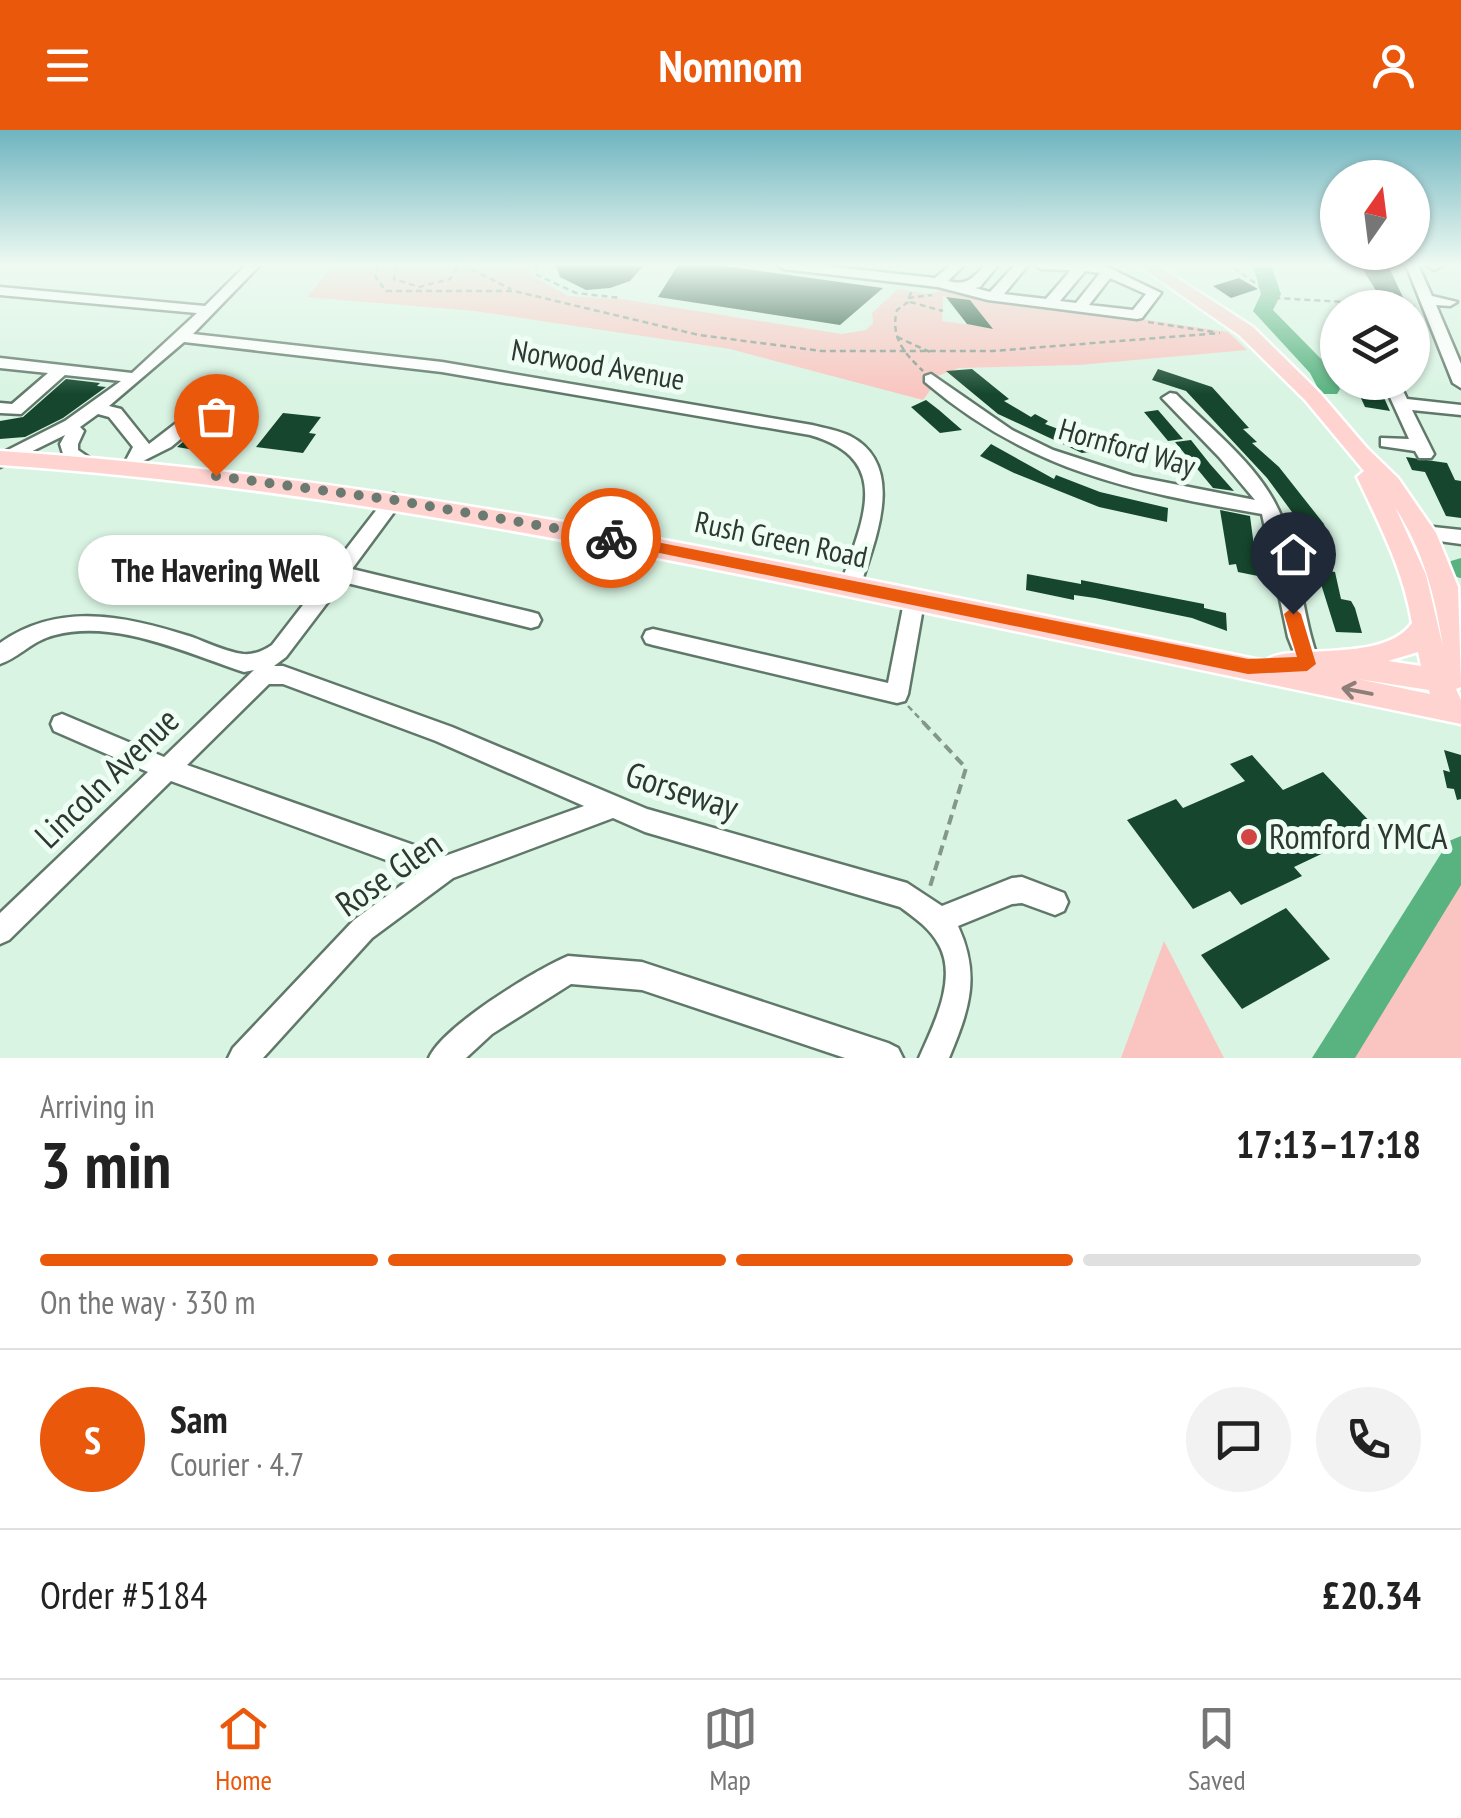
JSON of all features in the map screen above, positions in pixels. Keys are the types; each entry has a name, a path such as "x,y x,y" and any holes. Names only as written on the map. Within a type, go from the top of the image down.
{"main road":[{"path":"1213,308 1246,331 1312,396 1359,454 1390,483 1424,533 1446,587 1456,683"},
{"name":"Rush Green Road","path":"1,464 36,452 92,465 134,462 394,500 598,536 1248,666 1456,683"},
{"path":"1359,454 1408,554 1426,624 1456,683"},
{"path":"1408,554 1424,533"},
{"name":"Rush Green Road","path":"1318,670 1413,643 1426,624"}],"street":[{"path":"188,308 206,310"},
{"path":"1090,308 1138,315 1143,308"},
{"path":"36,452 135,378 206,310"},
{"path":"1430,313 1459,373"},
{"name":"Norwood Avenue","path":"178,337 442,366 812,430 848,442 869,464 877,486 850,587"},
{"path":"0,363 135,378"},
{"path":"0,408 15,410 61,370"},
{"name":"Hornford Way","path":"931,379 955,402 1000,431 1062,462 1154,489 1270,509"},
{"path":"1170,398 1218,446 1270,509 1300,650 1318,670"},
{"path":"1386,442 1423,450 1399,400"},
{"path":"1400,403 1461,410"},
{"path":"36,452 48,453 99,408"},
{"path":"99,408 115,413 142,447 134,462"},
{"path":"134,462 166,443 208,408"},
{"path":"1388,420 1410,423"},
{"path":"76,431 69,444 70,453 92,465"},
{"name":"Lincoln Avenue","path":"0,931 265,668 394,500"},
{"path":"1424,533 1461,537"},
{"path":"336,573 531,620"},
{"path":"653,638 897,694 914,602"},
{"name":"Gorseway","path":"0,655 9,646 56,625 97,621 265,668 444,734 645,820 907,896 931,915"},
{"path":"62,724 167,769 444,868"},
{"name":"Rose Glen","path":"243,1058 363,930 444,868 614,806"},
{"path":"934,1058 957,1006 958,957 931,915 1012,891 1056,902"},
{"path":"444,1058 482,1024 568,970 642,976 888,1058"}],"path":[{"path":"589,308 764,346 905,355 1246,331"},
{"path":"899,308 896,337 905,355 931,379"},
{"path":"936,308 943,310"},
{"path":"896,337 936,354"},
{"path":"897,694 966,768 931,915"}],"shaded area":[{"path":"443,308 680,308 842,334 866,330 873,323 872,313 877,308 943,308 942,321 992,328 977,308 1072,308 1228,332 1247,350 1079,365 959,368 924,381 931,389 923,400 730,349"},
{"path":"1461,877 1461,1058 1338,1058"},
{"path":"1164,941 1224,1058 1121,1058"}],"building":[{"path":"731,308 859,308 840,325"},
{"path":"955,308 977,308 993,329 967,324"},
{"path":"972,369 1009,399 1004,401 1031,417 1035,414 1048,421 1045,424 1111,449 1082,453 998,414 946,371"},
{"path":"1158,369 1212,387 1249,428 1243,429 1257,442 1252,443 1279,467 1324,524 1327,537 1321,536 1329,571 1335,572 1341,599 1351,601 1355,608 1362,633 1336,632 1321,584 1310,582 1300,523 1267,478 1186,391 1152,380"},
{"path":"66,379 106,387 63,418 25,437 0,439 0,421 23,417"},
{"path":"926,400 962,430 940,433 911,407"},
{"path":"1362,400 1385,400 1390,411 1365,407"},
{"path":"1158,410 1183,439 1168,441 1144,412"},
{"path":"283,413 321,417 309,433 316,434 303,453 256,447"},
{"path":"205,423 213,424 207,430 239,424 212,453 177,447"},
{"path":"1191,440 1234,491 1213,488 1175,442"},
{"path":"991,444 1054,479 1056,475 1100,492 1168,508 1167,522 1099,507 1014,473 980,456"},
{"path":"1406,457 1447,463 1455,480 1461,481 1461,518 1446,516 1425,472 1412,470"},
{"path":"1220,510 1250,516 1258,576 1238,572 1236,564 1229,565"},
{"path":"1027,574 1081,584 1081,580 1204,604 1204,608 1226,613 1227,631 1192,618 1095,598 1074,595 1074,600 1026,590"},
{"path":"1444,750 1461,755 1461,799 1457,800 1454,789 1447,788 1443,770 1450,772"},
{"name":"Romford YMCA","path":"1252,755 1283,790 1323,772 1376,828 1294,867 1302,876 1241,905 1230,891 1193,909 1127,820 1176,799 1183,808 1245,781 1230,764"},
{"path":"1286,908 1330,959 1242,1009 1201,955"}],"waterway":[{"path":"1264,308 1320,372"},
{"path":"1332,1058 1461,853"}],"way so far":[{"path":"216,476 394,500 611,538"}],"place":[{"name":"The Havering Well","path":"216,476"},
{"name":"Romford YMCA","path":"1249,837"}],"route":[{"path":"611,538 914,602 1248,666 1307,664 1293,614"}]}
